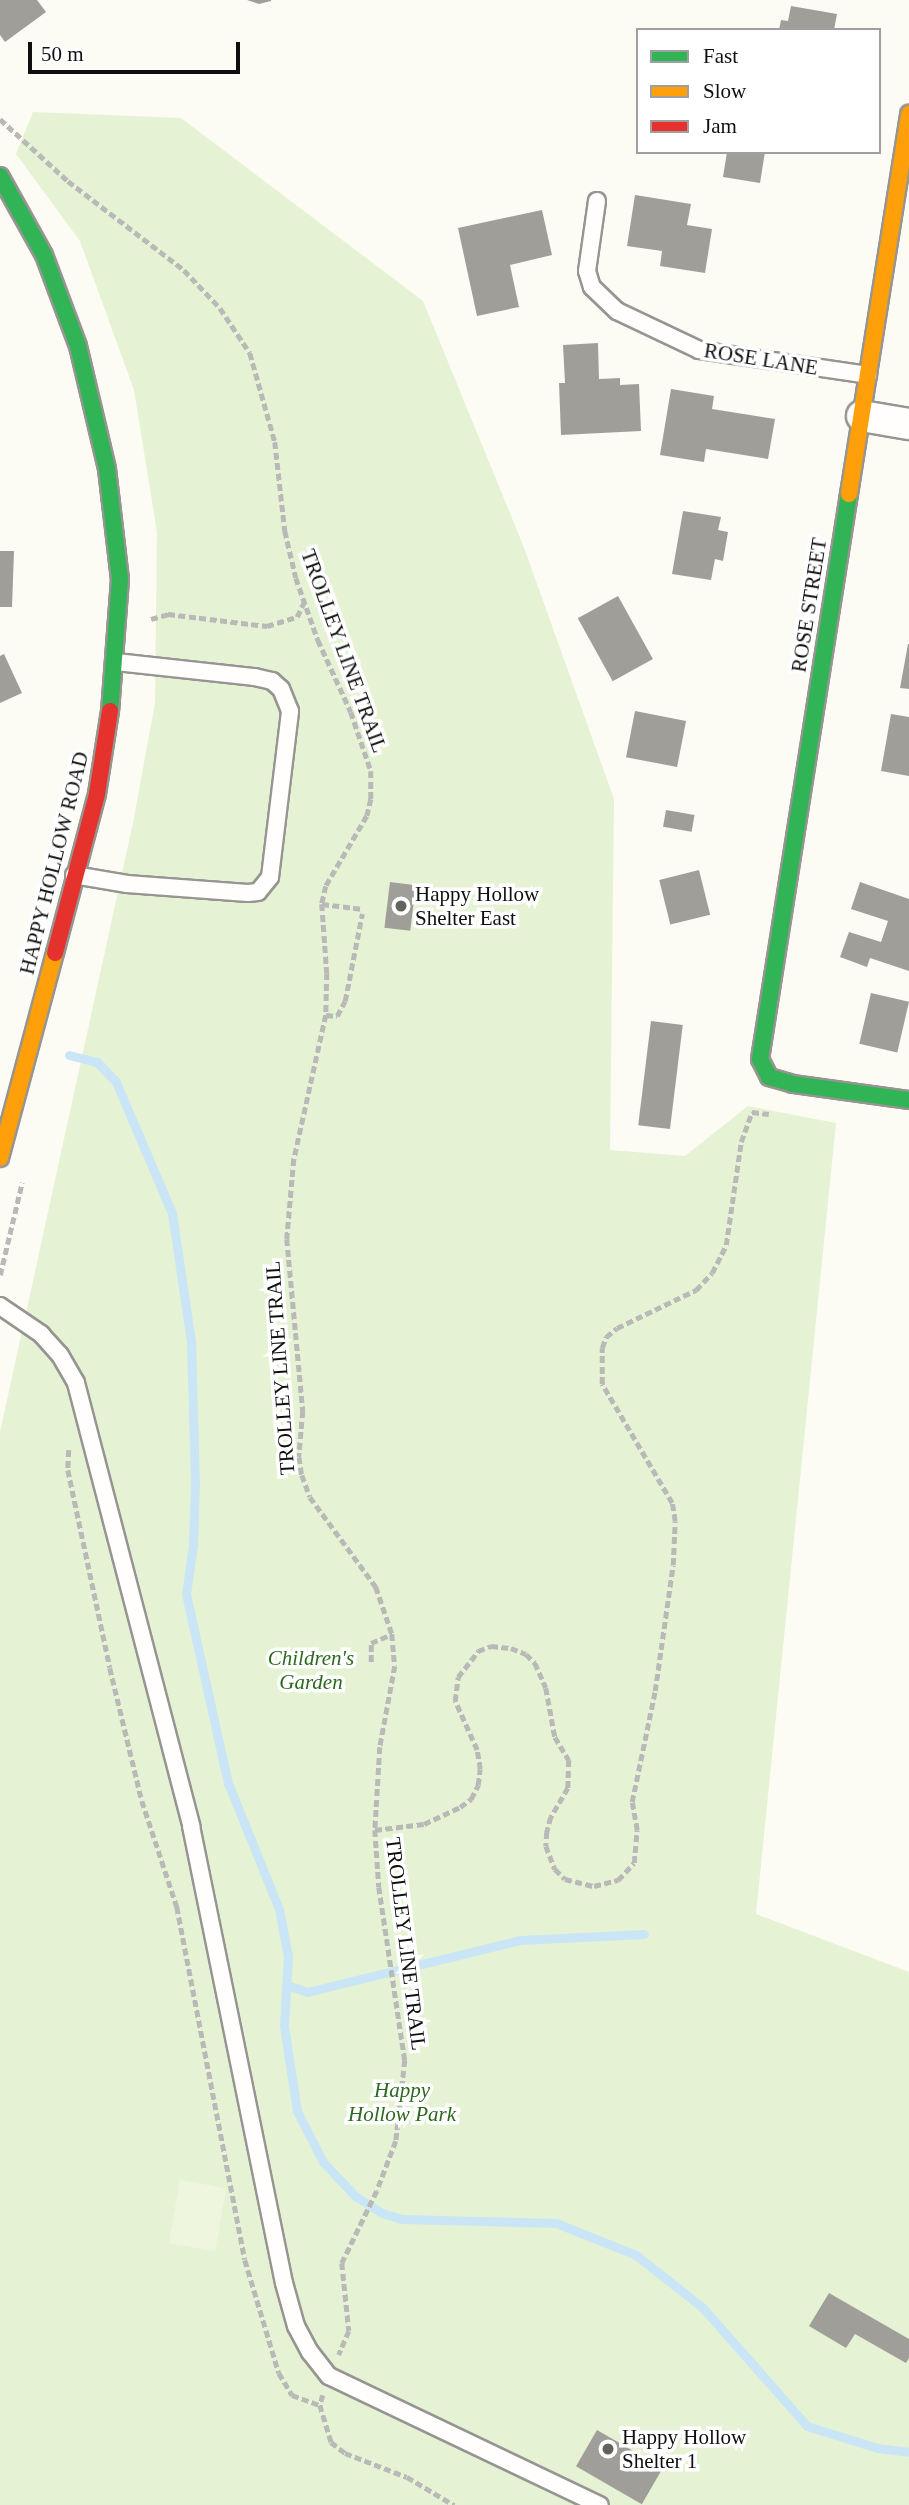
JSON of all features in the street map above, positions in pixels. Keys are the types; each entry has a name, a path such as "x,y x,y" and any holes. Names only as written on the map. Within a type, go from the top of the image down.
{"street":[{"name":"ROSE STREET","path":"909,114 761,1037 760,1059 769,1077 793,1084 909,1100"},
{"name":"HAPPY HOLLOW ROAD","path":"0,176 44,255 78,346 107,469 120,579 115,662 99,782 75,875 10,1078 0,1158"},
{"path":"862,416 909,424"}],"lane":[{"name":"ROSE LANE","path":"597,201 587,271 592,287 617,311 699,351 868,375"},
{"path":"892,222 909,225"},
{"path":"75,875 127,884 248,893 258,892 270,877 290,711 281,689 272,681 254,677 115,662"},
{"path":"0,1306 41,1334 60,1355 76,1383 191,1826 284,2283 296,2326 310,2353 329,2376 600,2505"}],"path":[{"name":"TROLLEY LINE TRAIL","path":"1,119 68,181 184,270 220,308 250,354 275,442 285,531 304,601 351,712 371,771 371,799 367,816 326,886 322,904 327,973 326,1015 294,1159 289,1207 288,1265 296,1315 303,1411 299,1457 310,1497 376,1587 392,1633 395,1666 380,1747 375,1830 379,1887 405,2060 396,2141 377,2192 363,2219"},
{"path":"140,665 141,634 145,622 156,615 267,626 297,617 304,601"},
{"path":"322,904 363,911 345,1001 337,1016 326,1015"},
{"path":"375,1830 424,1824 460,1807 471,1798 480,1769 477,1750 455,1702 458,1677 478,1651 491,1646 511,1648 526,1654 535,1662 546,1688 555,1737 569,1760 568,1788 551,1817 547,1832 546,1846 555,1869 565,1879 594,1886 618,1880 634,1863 637,1830 632,1802 655,1691 673,1565 675,1521 671,1503 602,1384 602,1348 606,1337 617,1328 696,1290 712,1273 726,1245 736,1166 752,1112 778,1115"},
{"path":"0,1275 5,1257"},
{"path":"70,1445 68,1470 83,1549 142,1801 177,1906 245,2260 279,2373 292,2395 320,2405"},
{"path":"371,1662 371,1643 392,1633"}],"green space":[{"name":"Happy Hollow Park","path":"33,112 181,118 423,301 523,545 614,799 610,1150 685,1156 748,1106 836,1123 756,1914 909,1972 909,2505 0,2505 0,1432 133,823 155,703 157,532 134,390 80,241 16,154"},
{"path":"180,2180 226,2188 215,2251 169,2243"}],"building":[{"path":"0,0 37,0 46,12 5,42 0,35"},
{"path":"247,0 271,0 271,1 259,4"},
{"path":"791,6 837,14 834,28 779,28 781,20 788,21"},
{"path":"727,154 765,154 760,183 723,177"},
{"path":"635,195 691,204 687,225 712,229 705,273 660,266 662,251 627,246"},
{"path":"542,210 552,255 510,265 519,307 477,316 458,228"},
{"path":"598,343 599,379 620,378 620,385 639,384 641,431 561,435 559,383 565,383 563,345"},
{"path":"671,389 714,396 712,409 775,419 768,459 706,449 704,462 660,455"},
{"path":"683,511 721,517 718,530 728,532 723,561 715,559 711,580 672,574"},
{"path":"0,551 14,551 12,607 0,607"},
{"path":"618,596 653,659 613,681 578,618"},
{"path":"909,644 909,689 900,688"},
{"path":"4,654 22,693 0,703 0,656"},
{"path":"635,711 686,721 677,767 626,757"},
{"path":"891,714 909,717 909,776 881,771"},
{"path":"666,810 695,815 692,832 663,827"},
{"path":"699,870 710,915 670,925 659,880"},
{"name":"Happy Hollow Shelter East","path":"390,882 416,885 410,931 384,928"},
{"path":"860,882 909,899 909,971 870,958 867,967 840,957 849,932 881,942 888,921 851,909"},
{"path":"871,993 909,1002 897,1052 859,1044"},
{"path":"651,1021 683,1025 670,1129 638,1125"},
{"path":"829,2293 909,2339 909,2358 906,2363 855,2334 846,2348 809,2326"},
{"name":"Happy Hollow Shelter 1","path":"597,2430 663,2468 642,2504 576,2466"}],"waterway":[{"path":"69,1055 97,1062 116,1082 172,1213 191,1341 195,1482 193,1545 186,1594 228,1783 279,1909 288,1956 284,2026 297,2111 323,2162 355,2196 382,2213 402,2219 556,2223 636,2255 703,2308 807,2426 877,2448 909,2452"},
{"path":"287,1985 307,1992 521,1940 644,1934"}],"traffic: fast":[{"path":"0,176 44,255 78,346 107,469 120,579 110,711"},
{"path":"849,494 760,1059 769,1077 793,1084 909,1100"}],"traffic: slow":[{"path":"849,494 909,114"},
{"path":"0,1158 55,953"}],"traffic: jam":[{"path":"55,953 97,794 110,711"}],"place":[{"name":"Happy Hollow Shelter East","path":"401,906"},
{"name":"Happy Hollow Shelter 1","path":"608,2449"}],"park label":[{"name":"Children's Garden","path":"311,1670"}]}
